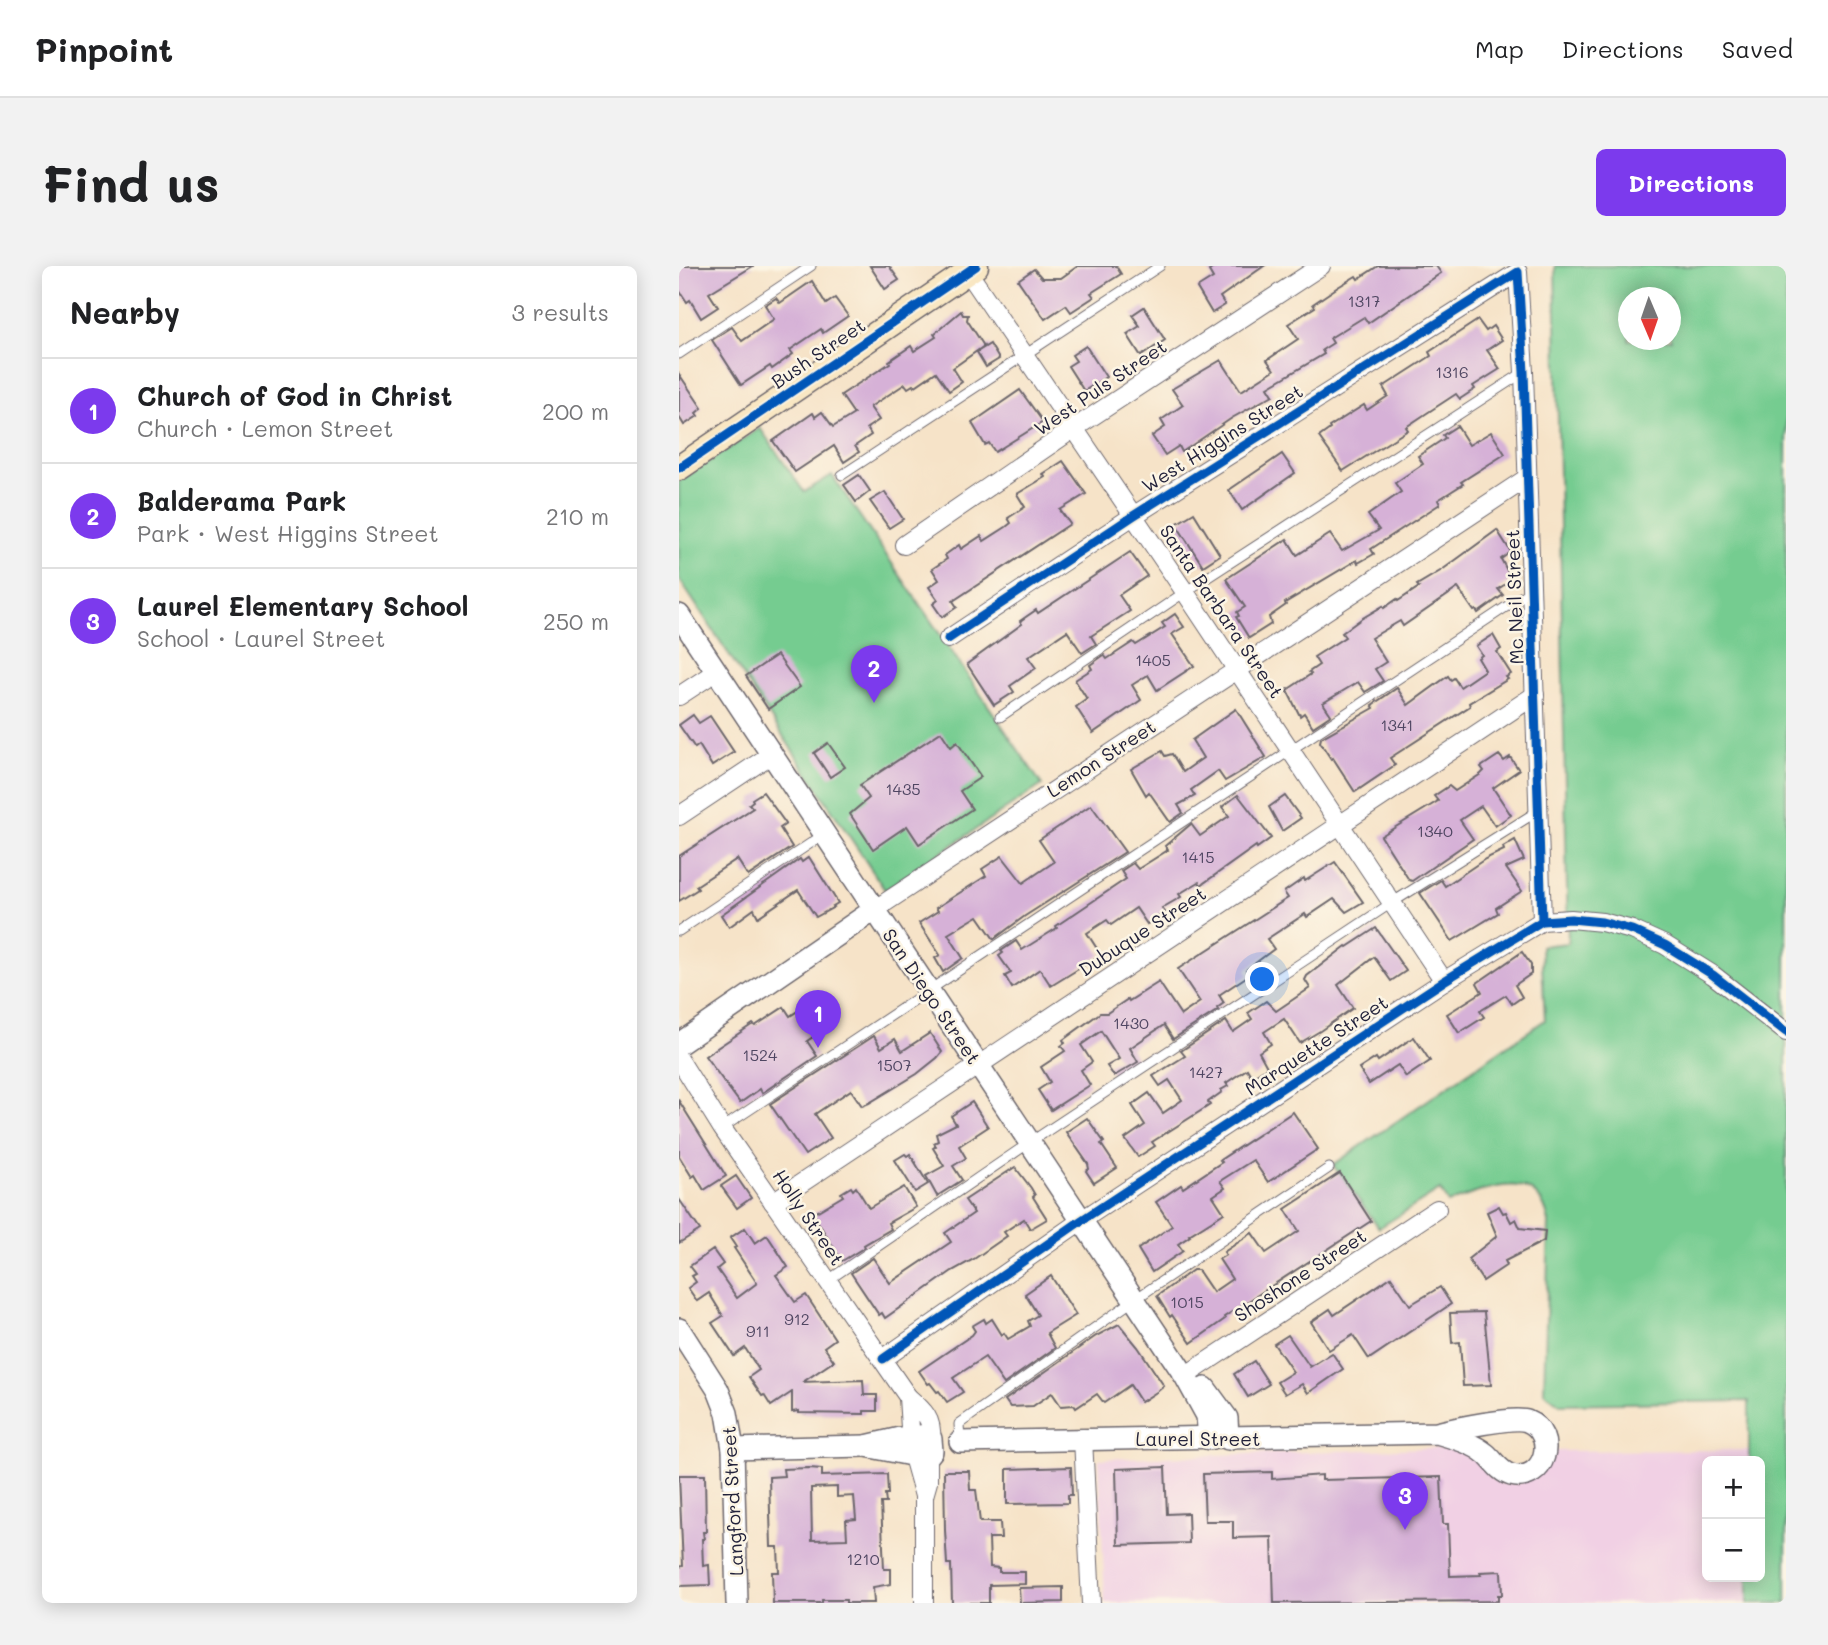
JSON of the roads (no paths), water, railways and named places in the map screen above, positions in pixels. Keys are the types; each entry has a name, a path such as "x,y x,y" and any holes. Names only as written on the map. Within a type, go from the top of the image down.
{"main road":[{"name":"Bush Street","path":"679,468 969,268"}],"street":[{"name":"West Puls Street","path":"904,545 1073,429 1321,266"},
{"name":"Santa Barbara Street","path":"969,268 1073,429 1444,981"},
{"name":"Mc Neil Street","path":"1518,272 1524,372 1542,921"},
{"name":"West Higgins Street","path":"949,639 1133,516 1518,272"},
{"name":"Lemon Street","path":"679,1044 874,910 1527,478"},
{"name":"San Diego Street","path":"679,615 1185,1376 1203,1385 1227,1418 1219,1439"},
{"path":"679,696 717,671"},
{"name":"Dubuque Street","path":"773,1202 1535,695"},
{"path":"679,816 772,754"},
{"name":"Marquette Street","path":"883,1359 1081,1220 1444,981 1542,921 1571,919 1602,922 1632,930 1665,945 1713,975 1786,1032"},
{"name":"Holly Street","path":"679,1059 722,1128 827,1281 908,1397 921,1408 932,1426 924,1447 924,1603"},
{"name":"Shoshone Street","path":"1185,1376 1437,1209"},
{"name":"Langford Street","path":"679,1329 718,1391 727,1413 733,1449 737,1603"},
{"path":"1514,1419 1526,1421 1540,1429 1546,1442 1545,1455 1536,1470 1524,1475 1511,1475 1500,1469 1485,1453 1460,1439 1437,1433 1514,1419"},
{"name":"Laurel Street","path":"733,1449 866,1446 900,1438 924,1447 960,1442 1083,1438 1219,1439 1437,1433"},
{"path":"1083,1438 1091,1603"}],"lane":[{"path":"679,354 811,266"},
{"path":"842,475 1160,266"},
{"path":"1000,717 1185,592 1524,372"},
{"path":"722,1128 1532,590"},
{"path":"827,1281 1029,1143 1393,902 1539,810"},
{"path":"679,931 824,834"},
{"path":"960,1442 959,1424 1134,1300 1329,1168"}],"place":[{"name":"Balderama Park","path":"874,703"},
{"name":"Church of God in Christ","path":"818,1048"},
{"name":"Laurel Elementary School","path":"1405,1530"}]}
